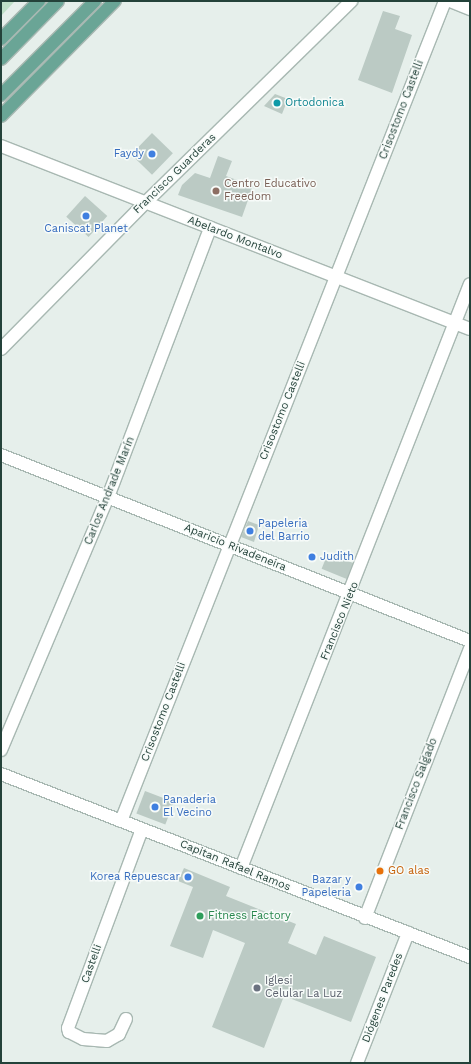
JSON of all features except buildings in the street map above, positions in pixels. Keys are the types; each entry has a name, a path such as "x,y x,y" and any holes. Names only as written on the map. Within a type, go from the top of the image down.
{"main road":[{"path":"1,39 39,1"},
{"path":"1,59 58,1"},
{"path":"1,95 95,1"},
{"path":"1,116 115,1"}],"street":[{"name":"Francisco Guarderas","path":"1,349 145,203 351,1"},
{"name":"Crisostomo Castelli","path":"121,821 445,1"},
{"path":"450,1 470,9"},
{"name":"Abelardo Montalvo","path":"1,146 470,329"},
{"name":"Carlos Andrade Marín","path":"1,750 108,498 210,228"},
{"name":"Francisco Nieto","path":"242,868 351,594 470,284"},
{"name":"Aparicio Rivadeneira","path":"1,455 470,641"},
{"name":"Francisco Salgado","path":"364,918 470,649"},
{"name":"Capitan Rafael Ramos","path":"1,774 242,868 364,918 470,956"},
{"name":"Castelli","path":"126,1018 119,1034 107,1041 82,1039 69,1032 68,1028 142,829"},
{"name":"Diógenes Paredes","path":"357,1063 408,933"}],"green space":[{"path":"1,1 15,1 1,16"}],"place":[{"name":"Ortodonica","path":"277,103"},
{"name":"Faydy","path":"152,154"},
{"name":"Centro Educativo Freedom","path":"216,191"},
{"name":"Caniscat Planet","path":"86,216"},
{"name":"Papeleria del Barrio","path":"250,531"},
{"name":"Judith","path":"312,557"},
{"name":"Panaderia El Vecino","path":"155,807"},
{"name":"GO alas","path":"380,871"},
{"name":"Korea Repuescar","path":"188,877"},
{"name":"Bazar y Papeleria","path":"359,887"},
{"name":"Fitness Factory","path":"200,916"},
{"name":"Iglesi Celular La Luz","path":"257,988"}]}
